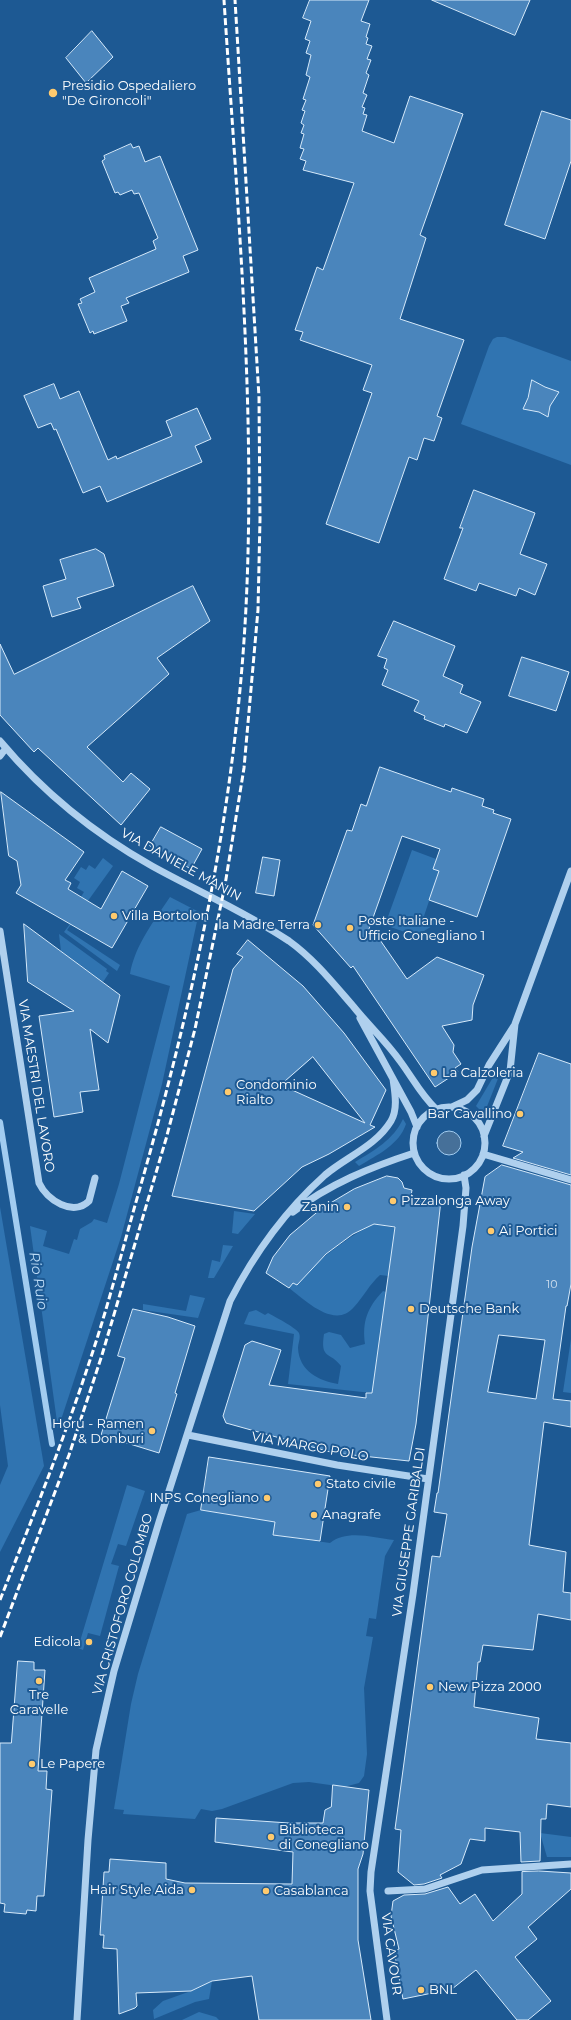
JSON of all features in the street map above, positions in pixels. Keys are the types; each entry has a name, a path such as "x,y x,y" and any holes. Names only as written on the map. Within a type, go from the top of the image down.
{"street":[{"name":"VIA DANIELE MANIN","path":"0,742 60,800 117,845 152,866 245,914 290,942 335,984 352,1006 383,1039 426,1099 436,1109"},
{"path":"0,756 6,748"},
{"path":"515,1024 510,1071 484,1136 483,1154 476,1166 464,1175 451,1178 438,1177 426,1170 414,1153 414,1135 416,1127 421,1119 436,1109 452,1107 467,1100 476,1090 489,1065 515,1024 571,871"},
{"name":"VIA MAESTRI DEL LAVORO","path":"0,931 39,1183 42,1190 53,1200 73,1208 79,1208 89,1201 94,1178"},
{"name":"VIA DANIELE MANIN","path":"352,1006 411,1112 416,1127"},
{"name":"VIA CRISTOFORO COLOMBO","path":"77,2020 88,1840 96,1750 114,1671 159,1522 230,1301 253,1261 302,1196 327,1173 380,1135 388,1125 396,1105 393,1080"},
{"path":"452,1107 469,1113 481,1127 484,1136"},
{"name":"VIA CRISTOFORO COLOMBO","path":"284,1220 312,1198 356,1174 414,1153"},
{"path":"483,1154 571,1180"},
{"name":"VIA GIUSEPPE GARIBALDI","path":"370,1891 382,1793 413,1594 463,1226 466,1188 464,1175"},
{"name":"VIA MARCO POLO","path":"188,1435 337,1465 428,1479"},
{"path":"388,1891 425,1889 482,1870 571,1864"},
{"name":"VIA CAVOUR","path":"370,1891 387,2020"}],"shaded area":[{"path":"497,337 505,337 571,361 571,465 461,424 489,346 493,339"},
{"path":"412,850 436,859 433,869 439,871 424,916 440,921 416,936 385,925"},
{"path":"103,858 113,866 67,930 120,965 117,971 64,932 70,924 69,916 84,892 77,888 80,882 74,878 81,867 86,870 89,865 95,869"},
{"path":"170,897 199,912 162,1084 121,1237 58,1429 30,1226 47,1231 43,1246 69,1254 74,1239 77,1240 80,1229 92,1222 94,1219 107,1223 119,1184 170,986 130,974 132,963 141,943"},
{"path":"59,934 107,969 106,971 109,973 103,982 61,951"},
{"path":"495,1074 499,1076 484,1114 476,1106"},
{"path":"403,1119 406,1124 403,1131 393,1144 359,1166 355,1162 389,1139"},
{"path":"449,1131 458,1134 461,1143 458,1152 449,1155 440,1152 437,1143 440,1134"},
{"path":"0,1207 44,1466 0,1552 0,1485 8,1466 0,1405"},
{"path":"234,1211 255,1214 238,1234 232,1233"},
{"path":"374,1224 395,1228 389,1276 380,1275 354,1307 346,1313 338,1315 329,1314 320,1311 289,1288 332,1251 351,1237"},
{"path":"223,1245 233,1246 214,1278 208,1278 212,1260 220,1262"},
{"path":"383,1291 386,1292 372,1393 288,1384 294,1334 244,1324 249,1312 256,1310 265,1315 268,1313 289,1325 300,1335 298,1348 299,1356 306,1369 317,1377 331,1383 338,1384 341,1366 325,1352 323,1348 324,1334 329,1332 341,1335 350,1348 365,1344 364,1329 369,1309"},
{"path":"190,1295 205,1298 198,1318 143,1310 143,1304 186,1311"},
{"path":"571,1339 571,1393 563,1392"},
{"path":"127,1485 145,1491 126,1546 118,1544 111,1564 119,1566 100,1636 88,1633 83,1650 78,1648"},
{"path":"201,1510 275,1522 273,1535 330,1543 344,1536 352,1535 394,1540 385,1556 376,1619 369,1618 366,1636 373,1637 364,1688 367,1754 364,1776 359,1783 344,1787 309,1782 293,1783 222,1809 212,1811 201,1809 195,1819 123,1814 124,1810 114,1809 131,1704 138,1674 187,1514"},
{"path":"540,1833 571,1837 571,1857 547,1857"},
{"path":"212,1981 209,1999 195,2002 154,2019 153,2010 163,2001 191,1991"},
{"path":"199,2012 216,2017 219,2020 182,2020"}],"building":[{"path":"310,0 369,0 361,21 370,24 366,37 368,38 366,44 372,46 367,59 371,60 366,73 369,75 363,93 367,95 362,107 365,108 363,114 367,115 362,131 394,143 410,96 463,114 420,235 426,238 400,319 464,340 437,416 442,418 434,441 424,438 417,460 409,457 379,543 326,524 372,393 363,390 372,365 300,340 303,332 295,330 317,267 323,270 354,183 303,170 306,161 300,159 304,149 300,148 304,134 301,133 304,125 301,123 305,111 302,110 306,100 303,99 310,77 306,75 311,55 306,53 310,41 305,39 311,21 303,18"},
{"path":"432,0 530,0 515,35"},
{"path":"92,31 113,57 86,83 66,58"},
{"path":"542,111 571,120 571,161 545,239 505,225"},
{"path":"131,144 133,148 139,146 145,162 160,156 198,250 183,256 189,272 126,298 129,303 121,306 127,321 94,334 93,331 90,333 78,304 82,303 80,299 95,292 89,278 156,249 153,241 158,238 139,193 134,194 132,190 120,195 118,192 115,193 102,161 105,159 104,156"},
{"path":"532,380 559,392 550,406 548,417 539,412 523,409 528,398"},
{"path":"54,384 60,399 79,391 108,460 116,456 117,459 172,436 166,421 197,408 211,439 195,446 202,462 107,502 100,486 83,493 56,429 54,430 51,423 38,428 24,396"},
{"path":"474,490 535,513 520,554 547,564 535,595 519,588 516,596 479,583 476,591 444,579 463,528 460,528"},
{"path":"96,549 104,554 114,586 77,598 81,608 52,617 43,586 66,579 60,560"},
{"path":"193,586 210,621 157,658 169,674 87,747 123,782 131,773 150,789 121,825 38,748 34,752 0,715 0,644 14,674"},
{"path":"394,621 455,646 443,676 463,685 460,693 481,702 467,733 445,724 444,727 424,719 425,716 414,711 419,701 382,685 388,670 384,668 387,659 378,656"},
{"path":"522,657 569,672 556,711 509,696"},
{"path":"380,767 451,792 452,788 484,799 482,806 494,810 493,813 511,819 477,917 429,900 439,871 433,869 440,849 402,836 369,929 383,934 380,940 407,979 437,957 484,975 473,1005 472,1020 442,1026 454,1045 453,1052 461,1064 455,1068 458,1072 435,1087 353,966 351,968 313,925 347,830 352,831 361,804 366,806"},
{"path":"1,792 84,852 65,880 71,883 68,889 101,909 122,871 148,886 112,948 16,893 21,885 17,861 9,856"},
{"path":"161,827 202,849 191,869 150,846"},
{"path":"263,857 280,860 274,896 256,893"},
{"path":"24,924 120,995 108,1043 90,1029 99,1090 80,1092 83,1112 54,1117 39,1016 74,1011 28,982"},
{"path":"248,940 303,986 344,1033 386,1090 370,1125 375,1127 329,1154 302,1167 254,1211 172,1196 233,969 243,957 237,954","holes":["313,1057 365,1123 281,1085"]},
{"path":"539,1053 571,1064 571,1175 513,1158 523,1152 503,1146"},
{"path":"502,1165 571,1185 571,1284 566,1306 553,1399 571,1401 571,1427 544,1422 529,1545 566,1552 563,1592 571,1593 571,1620 538,1614 533,1650 483,1645 480,1662 478,1662 474,1707 539,1718 536,1739 571,1743 571,1807 547,1804 546,1819 541,1819 540,1861 521,1862 520,1832 485,1828 485,1841 470,1839 461,1864 440,1875 442,1878 424,1884 414,1885 398,1872 401,1830 395,1829 432,1556 440,1557 447,1514 434,1512 438,1493 472,1247 485,1177","holes":["499,1335 545,1340 536,1399 488,1392"]},
{"path":"387,1176 398,1178 402,1182 404,1188 412,1190 411,1196 441,1200 416,1424 409,1461 334,1453 226,1423 223,1416 245,1345 252,1341 281,1350 269,1385 366,1398 366,1393 372,1393 395,1227 374,1224 353,1234 326,1254 297,1285 293,1283 289,1288 266,1273 273,1257 290,1235 322,1208 354,1189"},
{"path":"133,1309 168,1317 195,1326 175,1393 177,1394 159,1453 101,1435 125,1358 118,1356"},
{"path":"209,1457 330,1476 320,1541 273,1535 275,1522 201,1510"},
{"path":"18,1661 34,1662 34,1670 45,1670 38,1771 47,1771 46,1789 52,1790 44,1896 37,1896 36,1911 27,1910 26,1914 4,1912 5,1904 0,1903 0,1743 11,1743"},
{"path":"333,1785 369,1790 363,1854 358,1869 358,1940 371,2020 259,2020 252,1976 212,1981 191,1991 136,1993 137,2006 119,2014 117,1949 103,1948 104,1935 100,1935 104,1872 109,1872 110,1859 166,1863 166,1879 185,1883 292,1884 293,1852 215,1842 216,1818 289,1823 323,1823 325,1810 331,1807"},
{"path":"539,1871 571,1873 571,1889 528,1927 537,1939 515,1957 551,2001 528,2020 517,2020 476,1970 452,1989 403,1999 394,1951 399,1949 391,1916 393,1901 404,1895 425,1894 448,1887 460,1904 475,1894 493,1921 522,1894 522,1872"}],"waterway":[{"name":"Rio Ruio","path":"0,1122 52,1444"}],"railway":[{"path":"0,1600 59,1447 99,1334 160,1117 195,973 210,901 233,755 241,681 246,607 249,455 244,304 224,0"},
{"path":"0,1637 69,1455 102,1355 166,1139 195,1029 225,885 244,768 258,610 260,519 259,397 235,0"}],"place":[{"name":"Presidio Ospedaliero \"De Gironcoli\"","path":"53,93"},
{"name":"Villa Bortolon","path":"114,916"},
{"name":"la Madre Terra","path":"318,925"},
{"name":"Poste Italiane - Ufficio Conegliano 1","path":"350,928"},
{"name":"La Calzoleria","path":"434,1073"},
{"name":"Condominio Rialto","path":"228,1092"},
{"name":"Bar Cavallino","path":"520,1114"},
{"name":"Pizzalonga Away","path":"393,1201"},
{"name":"Zanin","path":"347,1207"},
{"name":"Ai Portici","path":"491,1231"},
{"name":"Deutsche Bank","path":"411,1309"},
{"name":"Horu - Ramen & Donburi","path":"152,1431"},
{"name":"Stato civile","path":"318,1484"},
{"name":"INPS Conegliano","path":"267,1498"},
{"name":"Anagrafe","path":"314,1515"},
{"name":"Edicola","path":"89,1642"},
{"name":"Tre Caravelle","path":"39,1681"},
{"name":"New Pizza 2000","path":"430,1687"},
{"name":"Le Papere","path":"32,1764"},
{"name":"Biblioteca di Conegliano","path":"271,1837"},
{"name":"Hair Style Aida","path":"192,1890"},
{"name":"Casablanca","path":"266,1891"},
{"name":"BNL","path":"421,1990"}]}
